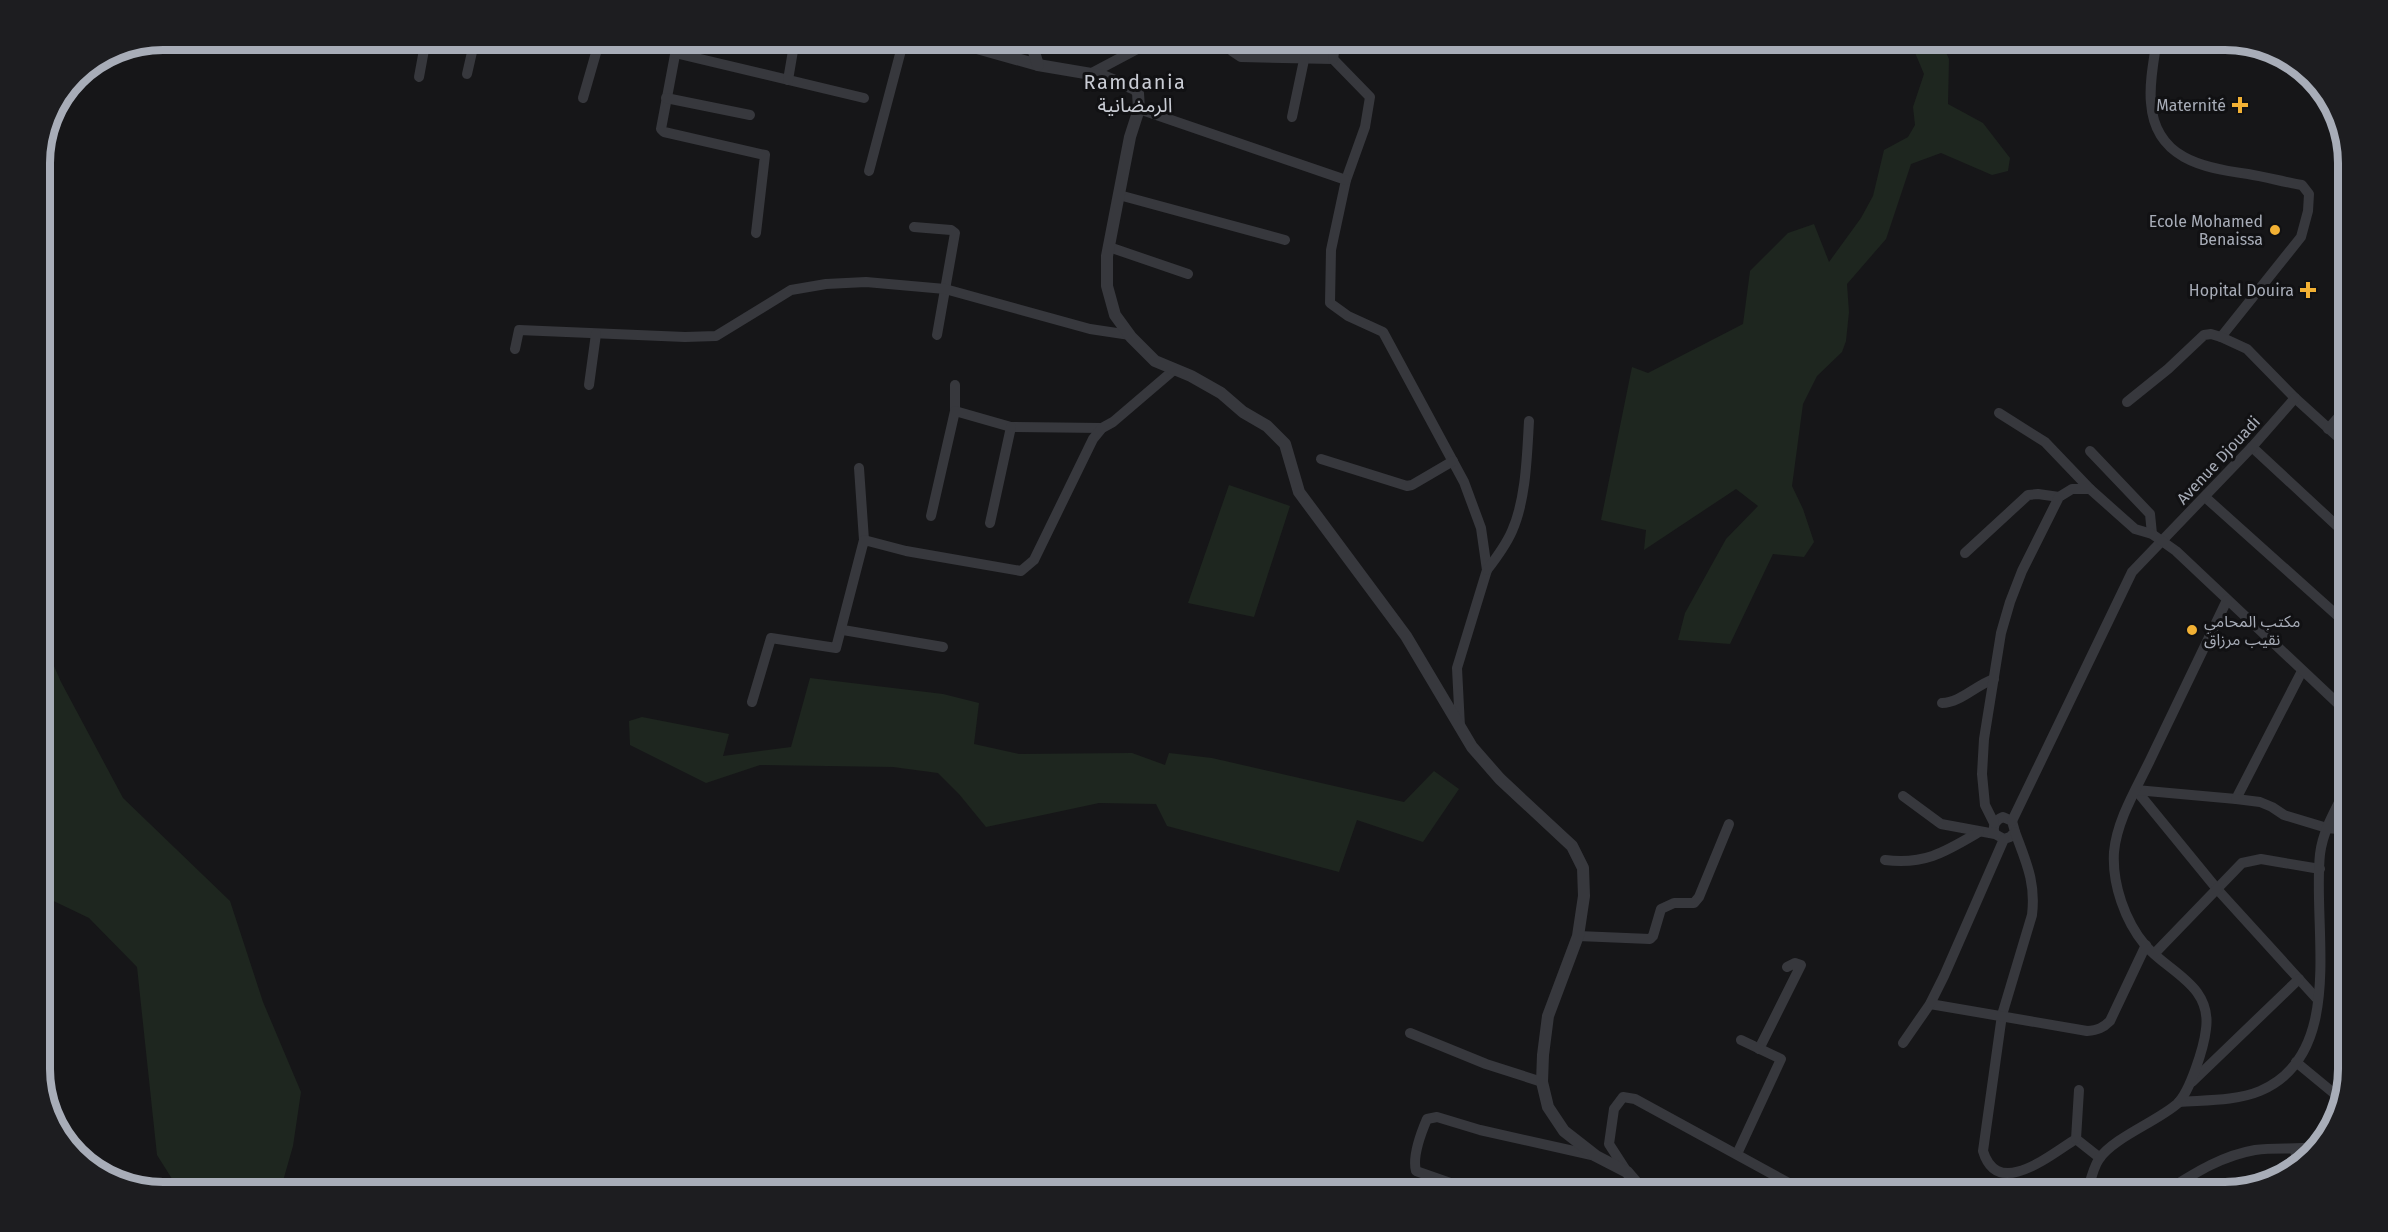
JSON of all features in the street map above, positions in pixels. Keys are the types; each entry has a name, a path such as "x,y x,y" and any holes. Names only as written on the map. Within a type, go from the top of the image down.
{"street":[{"path":"419,76 424,50"},
{"path":"466,74 472,50"},
{"path":"583,98 597,50"},
{"path":"676,50 661,129 664,132 765,155 756,233"},
{"path":"788,80 793,50"},
{"path":"869,171 901,50"},
{"path":"984,50 1038,65 1103,76 1135,89 1138,93 1139,109 1130,137 1109,247 1107,286 1115,315 1130,335 1155,361 1221,393 1242,412 1267,426 1285,444 1299,492 1406,636 1472,747 1500,779 1572,846 1579,858 1585,882 1578,936 1548,1016 1542,1082 1548,1107 1564,1131 1596,1156 1627,1172"},
{"path":"1033,50 1038,65"},
{"path":"1090,74 1129,50"},
{"path":"1231,50 1241,57 1333,59 1370,98 1365,127 1346,180 1331,250 1330,303 1348,316 1383,332 1453,461 1482,528 1487,570"},
{"path":"1333,59 1334,50"},
{"path":"2156,50 2151,103 2156,127 2168,146 2200,166 2302,185 2309,194 2308,211 2301,237 2222,337"},
{"path":"675,53 864,99"},
{"path":"1292,117 1304,60"},
{"path":"666,98 750,115"},
{"path":"1139,109 1346,180"},
{"path":"1119,195 1285,240"},
{"path":"914,227 954,232 937,335"},
{"path":"1109,247 1188,274"},
{"path":"515,349 519,330 685,338 716,336 791,290 826,284 866,282 945,289 1090,329 1130,335"},
{"path":"589,385 596,334"},
{"path":"2127,402 2168,369 2204,335 2211,334 2247,349 2338,438"},
{"path":"864,540 906,551 1021,571 1034,560 1093,439 1102,428 1113,422 1175,369"},
{"path":"931,516 955,411 955,385"},
{"name":"Avenue Djouadi","path":"2014,826 2132,572 2157,537 2205,497 2295,398"},
{"path":"955,411 1011,427 1102,428"},
{"path":"2000,413 2045,442 2090,489 2136,529 2157,537 2176,550 2338,704"},
{"path":"2328,429 2338,418"},
{"path":"1460,727 1457,668 1487,570 1503,549 1513,529 1525,471 1529,421"},
{"path":"990,523 1011,427"},
{"path":"2252,447 2338,527"},
{"path":"2090,451 2150,514 2157,537"},
{"path":"1321,459 1407,486 1453,461"},
{"path":"752,702 771,638 836,648 843,630 864,540 858,468"},
{"path":"1998,832 1985,805 1982,774 1984,739 2001,633 2022,572 2059,498 2072,489 2090,489"},
{"path":"1965,553 2028,495 2038,494 2059,498"},
{"path":"2205,497 2338,616"},
{"path":"2090,1182 2100,1158 2121,1140 2150,1124 2179,1102 2203,1049 2207,1024 2204,1005 2197,991 2146,945 2131,923 2115,879 2114,852 2118,829 2227,600"},
{"path":"843,630 944,647"},
{"path":"2236,799 2302,671"},
{"path":"1942,703 1955,701 1976,687 1994,679"},
{"path":"2136,790 2260,802 2284,816 2338,829"},
{"path":"2136,790 2217,889 2318,1000"},
{"path":"1904,796 1941,824 1998,832 2010,837 2014,826"},
{"path":"2179,1102 2258,1092 2274,1084 2307,1048 2312,1037 2318,1000 2321,925 2320,854 2327,828 2338,806"},
{"path":"1903,1042 1929,1004 1944,976 2003,817 2014,826 2030,873 2034,900 2032,915 2002,1015 1983,1142 1986,1159 1995,1170 2001,1173 2015,1173 2076,1139"},
{"path":"1578,936 1650,939 1661,909 1674,903 1694,903 1699,897 1729,824"},
{"path":"1884,860 1905,863 1919,861 1940,853 1979,831"},
{"path":"2155,953 2242,863 2250,860 2275,860 2320,869"},
{"path":"1929,1004 2002,1015 2087,1032 2104,1028 2146,945"},
{"path":"1759,1049 1801,965 1795,963 1787,967"},
{"path":"2187,1086 2299,979"},
{"path":"1410,1034 1486,1064 1542,1082"},
{"path":"1737,1154 1781,1059 1741,1040"},
{"path":"2296,1062 2336,1095"},
{"path":"2076,1139 2079,1090"},
{"path":"1636,1182 1609,1144 1614,1109 1623,1097 1635,1099 1787,1182"},
{"path":"1449,1182 1416,1170 1415,1164 1422,1131 1427,1119 1437,1117 1480,1130 1596,1156"},
{"path":"2076,1139 2100,1158"},
{"path":"2181,1182 2216,1161 2255,1150 2306,1148"},
{"path":"2295,1150 2296,1157"}],"shaded area":[{"path":"1914,50 1945,50 1949,59 1948,104 1983,123 2010,158 2008,171 1992,175 1941,153 1911,164 1886,239 1847,284 1849,312 1846,341 1842,352 1817,376 1803,404 1792,486 1803,509 1814,542 1804,557 1773,554 1730,644 1678,640 1685,613 1726,539 1758,506 1736,489 1644,550 1646,530 1601,520 1632,367 1648,373 1743,324 1750,271 1788,233 1814,224 1829,262 1861,218 1873,196 1884,150 1908,137 1915,125 1913,107 1924,74"},
{"path":"1229,485 1290,506 1254,617 1188,603"},
{"path":"50,657 123,798 230,901 263,1002 301,1092 293,1146 283,1182 174,1182 157,1155 137,967 89,918 50,899"},
{"path":"810,678 943,694 979,703 974,744 1019,754 1132,753 1165,765 1169,753 1212,758 1404,802 1434,771 1459,789 1423,842 1357,820 1339,872 1167,826 1156,804 1099,803 986,827 938,773 893,767 760,765 706,783 630,745 629,721 642,717 729,734 723,756 791,747"}],"place":[{"name":"Maternité","path":"2240,105"},
{"name":"Ecole Mohamed Benaissa","path":"2275,230"},
{"name":"Hopital Douira","path":"2308,290"},
{"name":"مكتب المحامي نقيب مرزاق","path":"2192,630"}],"district":[{"name":"Ramdania الرمضانية","path":"1135,94"}]}
